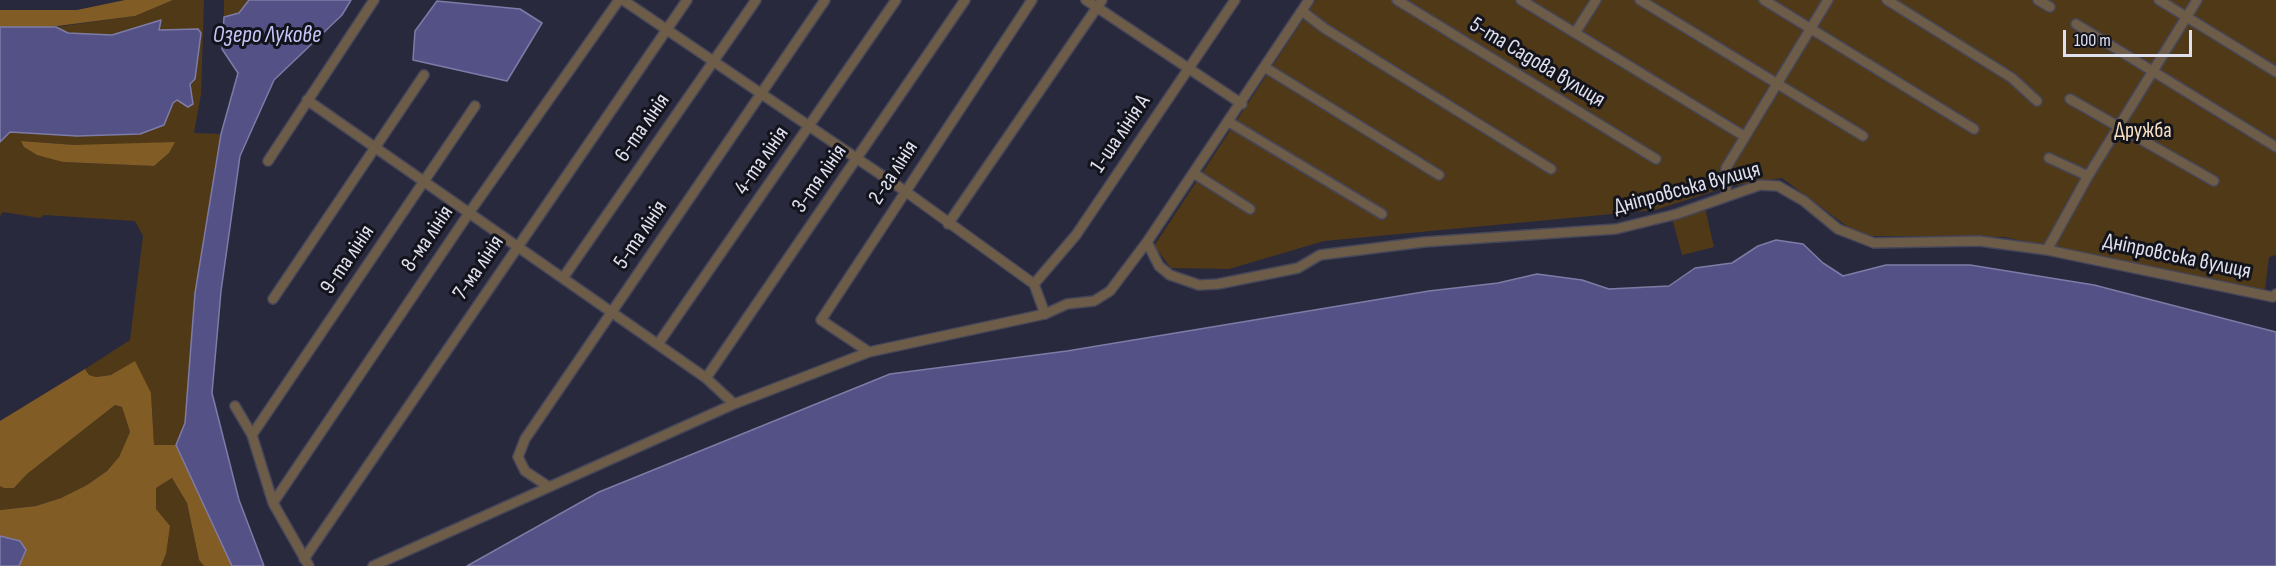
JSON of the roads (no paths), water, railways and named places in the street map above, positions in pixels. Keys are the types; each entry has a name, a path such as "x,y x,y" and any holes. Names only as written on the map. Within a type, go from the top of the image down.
{"street":[{"path":"268,161 374,0"},
{"path":"621,0 905,191 1034,284 1045,314"},
{"name":"8-ма лінія","path":"273,503 469,213 621,0"},
{"name":"7-ма лінія","path":"307,562 518,246 687,0"},
{"name":"6-та лінія","path":"563,278 756,0"},
{"name":"5-та лінія","path":"549,487 525,471 518,458 525,439 825,0"},
{"name":"4-та лінія","path":"658,344 896,0"},
{"name":"3-тя лінія","path":"706,378 965,0"},
{"name":"2-га лінія","path":"869,352 821,320 1032,0"},
{"path":"1086,0 1100,4 1189,69 1242,104"},
{"name":"1-ша лінія А","path":"1034,284 1076,235 1235,0"},
{"path":"374,566 734,404 869,352 1045,314 1066,304 1094,301 1110,291 1147,242 1242,104 1309,0"},
{"name":"5-та Садова вулиця","path":"1397,0 1656,159"},
{"path":"1521,0 1743,136"},
{"path":"1575,33 1596,0"},
{"path":"1640,0 1863,136"},
{"path":"1764,0 1974,129"},
{"path":"1726,195 1726,168 1743,136 1828,0"},
{"path":"1887,0 2012,78 2037,101"},
{"path":"2038,0 2050,7"},
{"path":"2159,0 2276,72"},
{"path":"2047,249 2088,176 2197,0"},
{"path":"948,224 1100,4"},
{"path":"1302,11 1324,28 1551,169"},
{"path":"2076,24 2276,146"},
{"path":"1266,68 1439,175"},
{"path":"273,299 424,75"},
{"path":"2070,99 2214,181"},
{"path":"307,100 706,378 734,404"},
{"name":"9-та лінія","path":"252,435 475,106"},
{"path":"1229,122 1382,214"},
{"path":"2049,158 2088,176"},
{"path":"1195,174 1250,209"},
{"name":"Дніпровська вулиця","path":"1147,242 1159,266 1170,275 1199,285 1218,284 1298,268 1320,255 1424,242 1624,227 1677,214 1760,185 1778,186 1804,201 1838,229 1874,243 1979,241 2047,249 2273,297 2276,294"},
{"path":"235,406 252,435 273,503 307,562"}],"water":[{"name":"Озеро Лукове","path":"249,0 351,0 342,15 274,80 240,156 221,291 212,393 239,500 264,566 232,566 176,445 185,423 195,293 221,134 238,73 222,49 224,17 239,13"},
{"path":"437,1 520,9 542,23 507,81 413,60 415,31"},
{"path":"161,20 159,30 198,29 201,33 195,79 190,84 193,104 188,107 177,100 173,103 164,125 140,134 77,136 10,132 0,142 0,27 56,27 68,33 112,35"},
{"path":"1776,240 1803,244 1823,263 1843,276 1886,265 1970,265 2094,285 2276,332 2276,566 467,566 599,492 890,374 1067,351 1429,291 1498,283 1537,274 1582,280 1609,289 1669,286 1695,268 1732,263 1758,246"},
{"path":"0,536 20,541 26,550 19,566 0,566"}],"park label":[{"name":"Дружба","path":"2143,131"}]}
